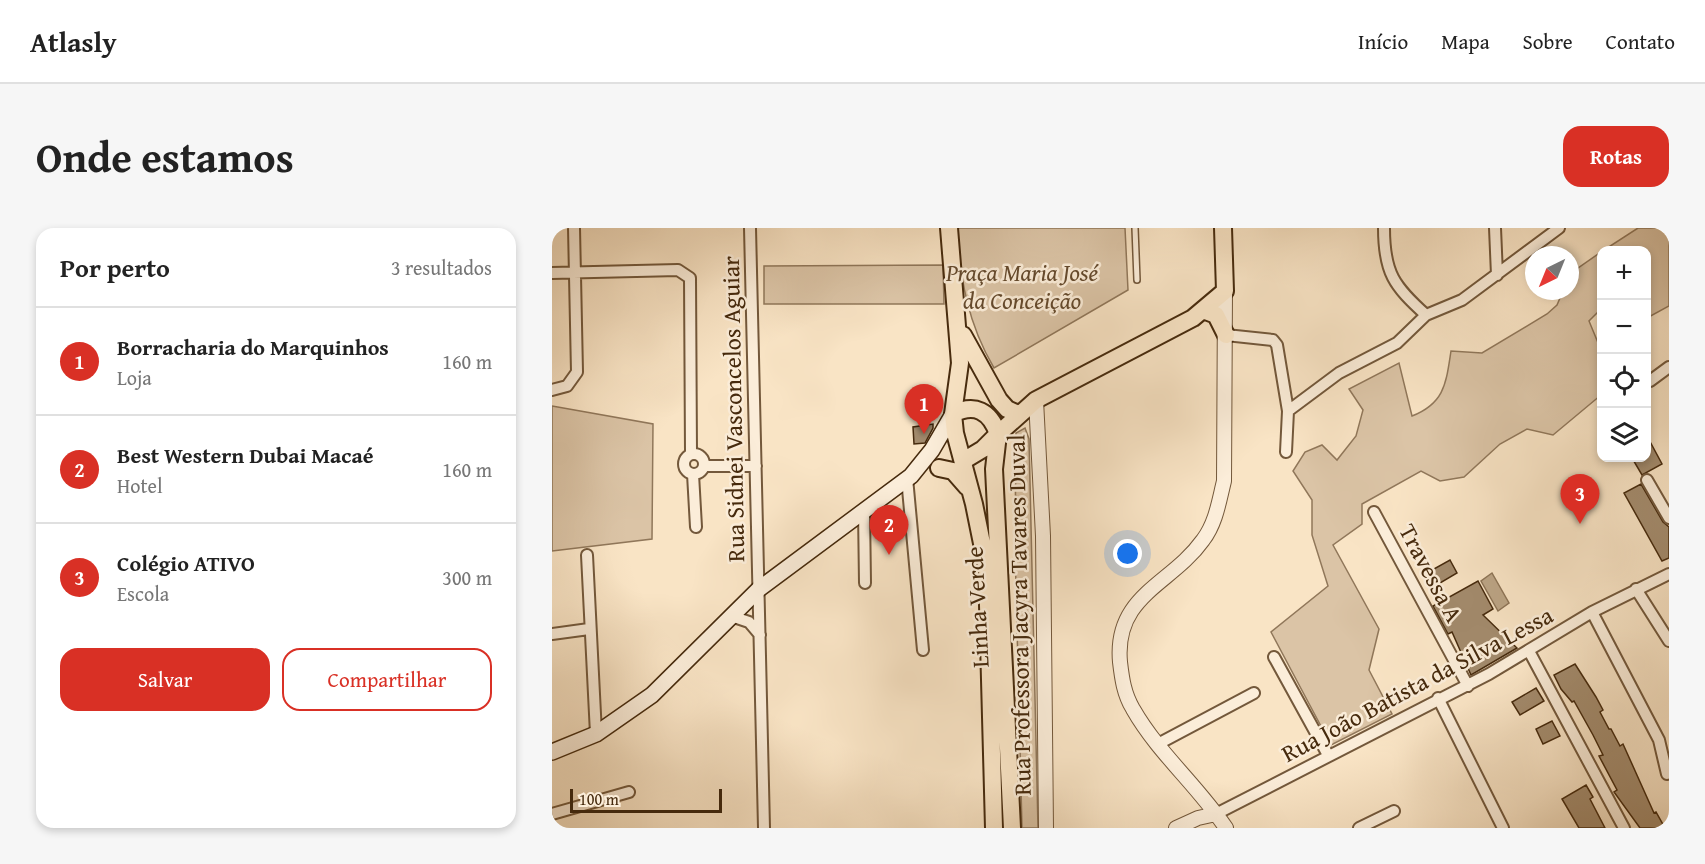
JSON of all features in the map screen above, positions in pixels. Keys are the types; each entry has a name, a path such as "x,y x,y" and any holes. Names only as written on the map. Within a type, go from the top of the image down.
{"highway":[{"name":"Linha Verde","path":"949,228 960,363 953,414 955,433 974,504 987,568 994,828"},
{"path":"963,461 983,449 1018,414 1036,400 1203,310 1225,291 1223,228"},
{"path":"1203,310 1216,315 1226,335"},
{"path":"957,320 971,353 999,400 1007,409 1018,414"},
{"path":"953,414 969,408 978,409 993,421 998,434"},
{"name":"Linha Verde","path":"998,434 994,469 1012,828"},
{"path":"939,468 958,475 967,486 974,504"}],"main road":[{"path":"552,752 596,734 652,695 759,589 909,477 932,450 953,414"},
{"path":"909,477 963,461"}],"street":[{"path":"555,390 573,381 577,372 574,228"},
{"name":"Rua Sidnei Vasconcelos Aguiar","path":"750,228 764,828"},
{"path":"1384,228 1386,261 1394,283 1426,315"},
{"path":"1495,228 1497,275"},
{"path":"1288,411 1339,373 1397,343 1426,315 1462,300 1559,228"},
{"path":"552,273 678,270 690,278 691,453 683,462 684,468 693,474 700,472 704,466"},
{"path":"1225,291 1224,480 1218,509 1202,542 1134,606 1125,619 1120,636 1122,684 1134,710 1158,744 1226,828"},
{"path":"1226,335 1273,340 1277,345 1288,411 1286,452"},
{"path":"1651,380 1669,367"},
{"name":"Rua Professora Jacyra Tavares Duval","path":"1036,400 1043,537 1046,828"},
{"path":"691,453 701,456 704,466"},
{"path":"704,466 756,466"},
{"path":"693,474 696,527"},
{"path":"909,477 923,650"},
{"path":"1647,480 1669,518"},
{"path":"864,511 865,583"},
{"name":"Travessa A","path":"1374,512 1468,686"},
{"path":"587,555 596,734"},
{"name":"Rua João Batista da Silva Lessa","path":"1216,814 1438,698 1468,686 1592,612 1669,574"},
{"path":"1636,589 1669,641"},
{"path":"1592,612 1655,733 1667,774"},
{"path":"731,616 749,622 760,635"},
{"path":"552,634 589,629"},
{"path":"1529,651 1624,828"},
{"path":"1274,657 1328,755"},
{"path":"1158,744 1254,693"},
{"path":"1438,698 1503,828"},
{"path":"552,814 629,792"},
{"path":"1359,828 1394,811"},
{"path":"1176,828 1198,818 1216,814"}],"lane":[{"path":"1135,228 1137,280"}],"green space":[{"name":"Praça Maria José da Conceição","path":"957,228 1125,228 1128,290 994,368 978,335 967,301 960,265"},
{"path":"1638,228 1669,228 1669,306 1651,316 1651,246 1610,246"},
{"path":"1597,255 1597,313 1589,321 1597,340 1597,398 1553,435 1527,429 1500,444 1464,477 1440,481 1421,471 1362,504 1362,524 1333,545 1379,629 1369,670 1392,714 1331,745 1271,632 1328,586 1312,535 1312,500 1293,471 1305,452 1322,445 1337,460 1356,436 1363,410 1349,389 1399,363 1412,416 1423,411 1438,398 1442,391 1451,351 1482,353 1547,314 1559,300 1579,300 1579,267"},
{"path":"943,265 944,304 764,304 764,266"},
{"path":"552,406 653,424 652,539 552,551"},
{"path":"1025,428 1029,439 1038,828 1022,828 1015,547 1016,433"}],"shaded area":[{"path":"1492,573 1509,603 1498,611 1481,581"}],"building":[{"path":"933,424 925,443 914,444 913,427"},
{"path":"1651,443 1662,464 1642,475 1634,462 1651,462"},
{"path":"1641,484 1663,522 1669,527 1669,558 1662,561 1624,493"},
{"path":"1450,560 1457,573 1430,589 1423,575"},
{"path":"1478,581 1493,609 1483,615 1517,648 1471,675 1452,632 1448,634 1433,606"},
{"path":"1575,664 1603,710 1600,712 1609,729 1620,746 1623,744 1654,813 1656,812 1665,828 1640,828 1614,792 1617,790 1599,756 1603,755 1593,735 1574,701 1572,702 1561,689 1554,675"},
{"path":"1536,688 1544,701 1520,715 1512,702"},
{"path":"1552,721 1560,736 1543,744 1536,729"},
{"path":"1586,785 1593,797 1590,799 1605,828 1579,828 1562,799"}],"place":[{"name":"Borracharia do Marquinhos","path":"924,434"},
{"name":"Colégio ATIVO","path":"1580,524"},
{"name":"Best Western Dubai Macaé","path":"889,555"}]}
